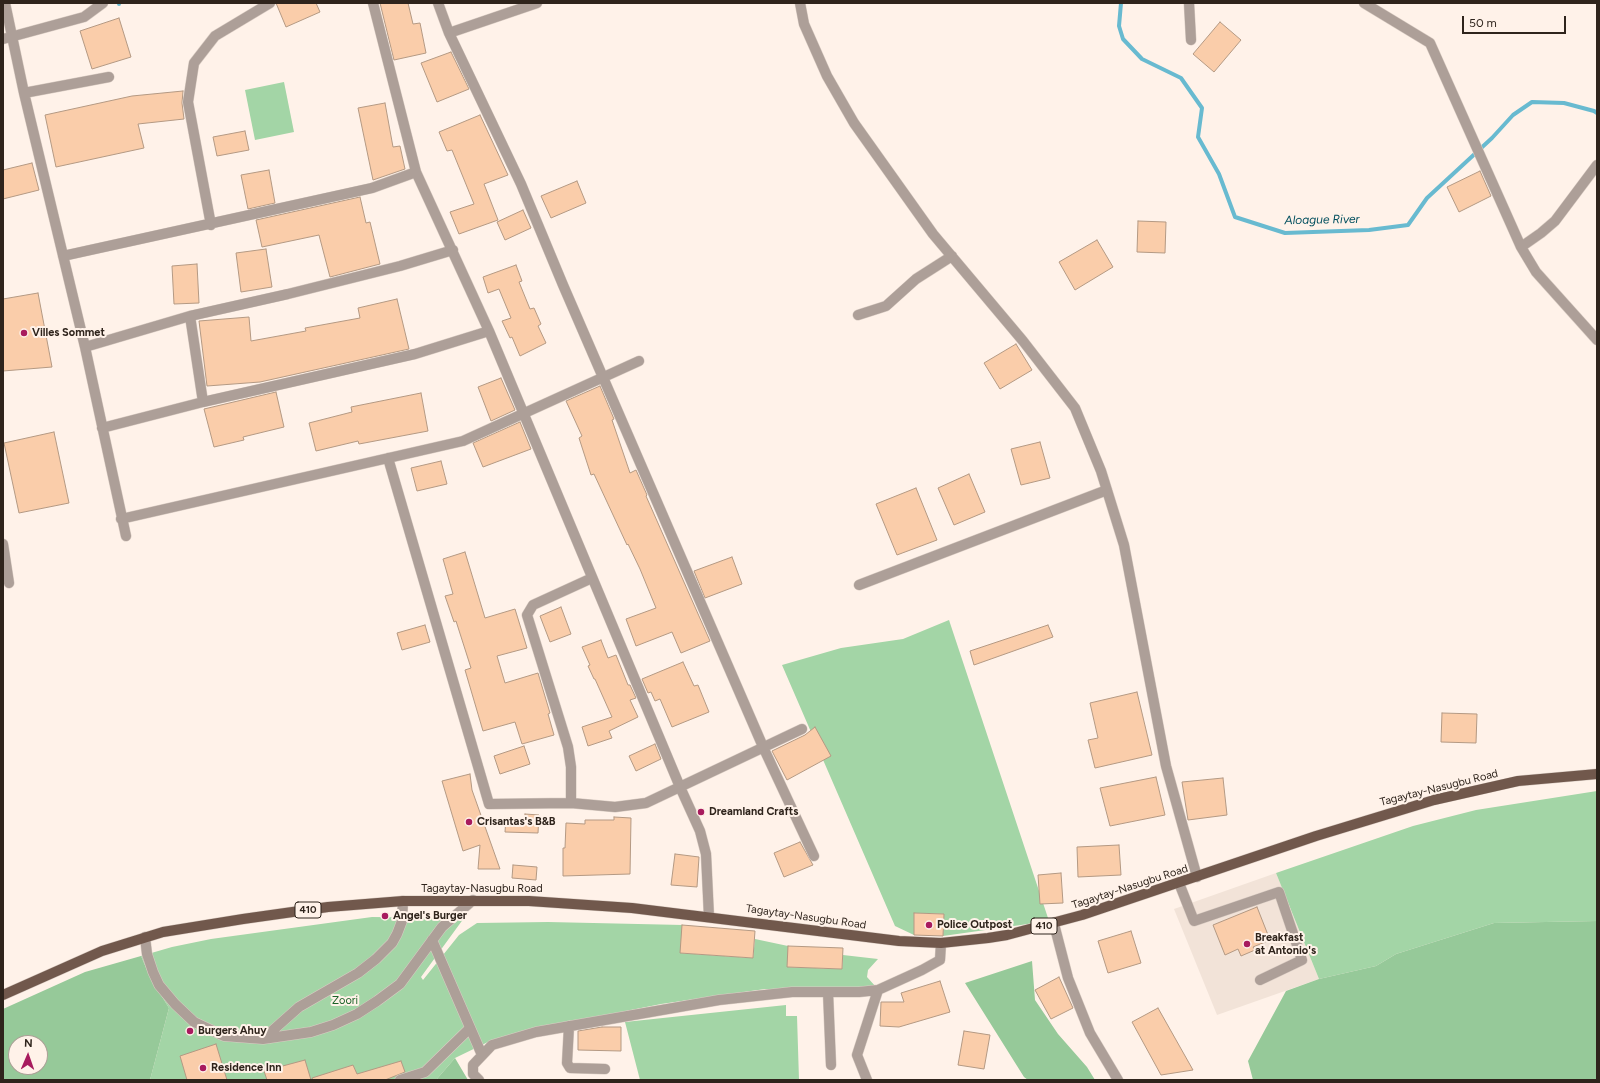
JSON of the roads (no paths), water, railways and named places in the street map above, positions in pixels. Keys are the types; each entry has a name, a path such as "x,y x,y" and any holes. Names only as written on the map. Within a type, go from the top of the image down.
{"main road":[{"name":"Tagaytay-Nasugbu Road","path":"3,995 67,965 102,951 163,932 328,907 403,901 473,900 559,902 632,908 899,941 941,942 1007,935 1054,924 1316,836 1434,800 1518,781 1597,774"}],"street":[{"path":"5,3 8,38 24,93 85,346 121,519 126,536"},
{"path":"8,38 84,16 103,3"},
{"path":"212,225 188,102 194,63 215,36 270,3"},
{"path":"373,3 416,172 489,331 680,787 700,831 706,854 709,917"},
{"path":"438,3 449,33 521,184 764,748 814,856"},
{"path":"449,33 537,3"},
{"path":"800,3 804,24 826,76 854,124 933,234 1022,341 1075,408 1108,490 1124,545 1166,766 1197,877"},
{"path":"1189,3 1191,40"},
{"path":"1364,3 1430,43 1521,247 1536,272 1597,340"},
{"path":"24,93 108,77"},
{"path":"1521,247 1542,233 1555,221 1597,165"},
{"path":"63,256 212,225 372,188 416,172"},
{"path":"85,346 190,316 295,293 400,266 453,250"},
{"path":"858,315 886,306 916,279 952,256"},
{"path":"190,316 203,402"},
{"path":"102,428 203,402 415,354 489,331"},
{"path":"121,519 388,458 439,448 463,441 603,376 639,361"},
{"path":"388,458 489,804 571,803 629,806 646,803 802,729"},
{"path":"859,585 1108,490"},
{"path":"3,544 9,583"},
{"path":"571,803 568,746 527,615 533,605 592,578"},
{"path":"1179,883 1194,921 1279,892 1302,960 1260,980"},
{"path":"145,937 149,960 159,985 175,1004 194,1022 224,1036 263,1039 311,1032 333,1025 357,1014 400,984 442,927 473,900"},
{"path":"263,1039 299,1007 358,973 376,959 392,943 397,934 402,921 403,901"},
{"path":"1054,924 1068,978 1090,1033 1118,1080"},
{"path":"432,940 482,1055"},
{"path":"480,1080 472,1074 473,1065 492,1045 536,1032 761,994 792,992 859,992 878,990 940,960 941,942"},
{"path":"867,1080 857,1055 878,990"},
{"path":"828,992 831,1065"},
{"path":"569,1026 567,1063 570,1068 605,1070"},
{"path":"400,1080 425,1072 470,1028"}],"waterway":[{"name":"Aloague River","path":"1121,3 1119,26 1123,39 1142,59 1181,78 1202,108 1198,137 1219,174 1235,217 1285,233 1369,230 1408,225 1427,198 1492,138 1513,115 1532,102 1564,103 1597,113"}],"place":[{"name":"Villes Sommet","path":"24,333"},
{"name":"Dreamland Crafts","path":"701,812"},
{"name":"Crisantas's B&B","path":"469,822"},
{"name":"Angel's Burger","path":"385,916"},
{"name":"Police Outpost","path":"929,925"},
{"name":"Breakfast at Antonio's","path":"1247,944"},
{"name":"Burgers Ahuy","path":"190,1031"},
{"name":"Residence Inn","path":"203,1068"}],"park label":[{"name":"Zoori","path":"345,1001"}]}
